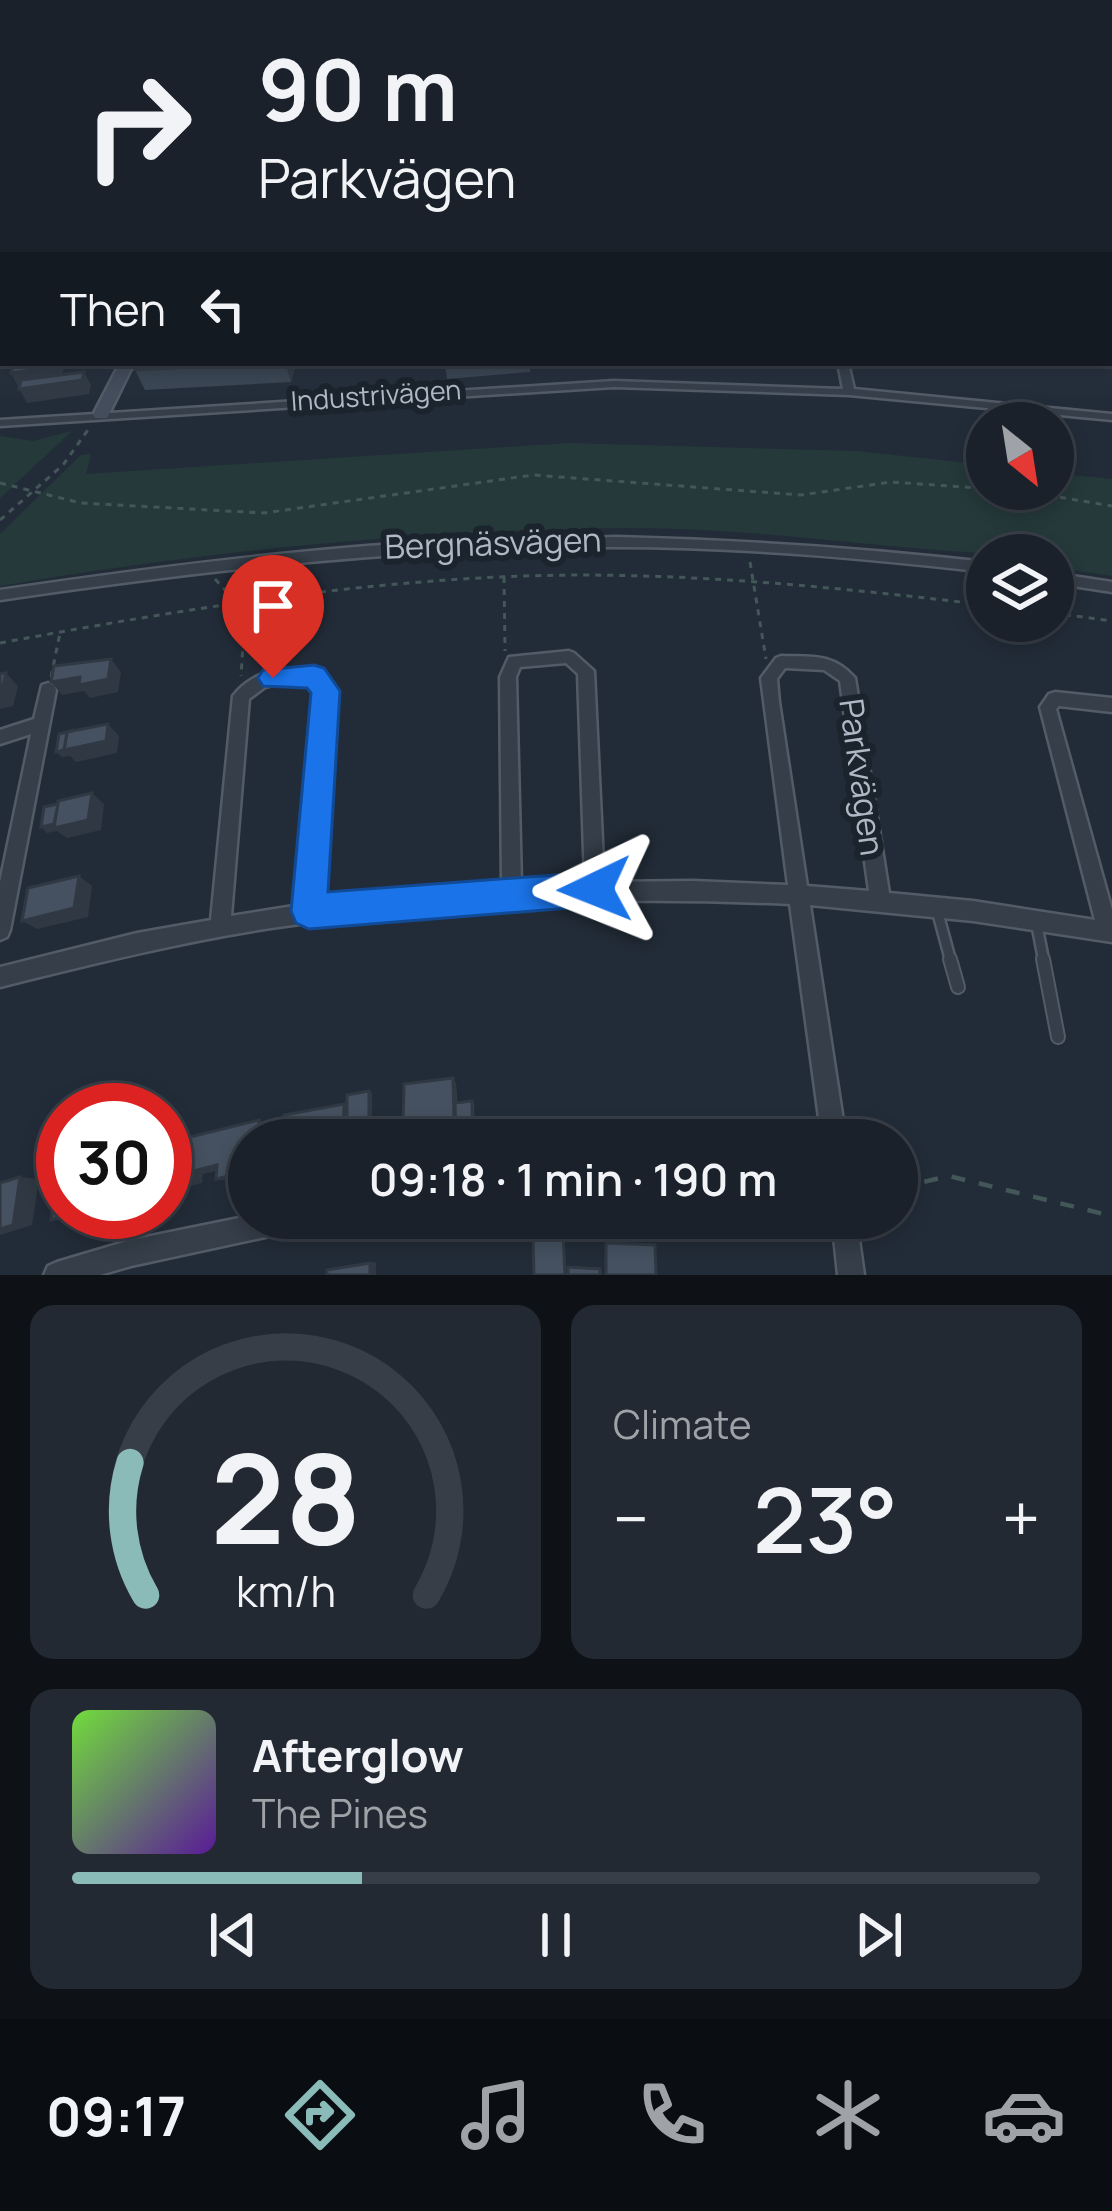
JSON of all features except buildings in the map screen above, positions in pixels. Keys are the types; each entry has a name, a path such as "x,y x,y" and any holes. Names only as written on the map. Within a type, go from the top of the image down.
{"street":[{"path":"101,415 126,366"},
{"path":"844,366 849,392"},
{"name":"Industrivägen","path":"0,423 614,383 849,392 1112,417"},
{"name":"Bergnäsvägen","path":"0,595 209,566 448,543 602,538 746,543 966,565"},
{"path":"1074,581 1112,587"},
{"path":"512,892 508,677 514,661 569,657 586,671 595,889"},
{"name":"Parkvägen","path":"774,667 781,662 827,664 848,678 880,899"},
{"path":"774,667 769,678 771,702 831,1119"},
{"path":"220,926 241,696 252,684 306,675 319,680 325,691 309,911"},
{"path":"0,930 48,690"},
{"name":"Parkvägen","path":"0,977 220,926 309,911 512,892 595,889 880,899 934,903 1110,932 1048,707 1055,699 1112,704"},
{"path":"0,737 41,724"},
{"path":"57,1275 228,1233"},
{"path":"847,1239 851,1275"}],"lane":[{"path":"934,903 958,987"},
{"path":"1036,918 1058,1037"}],"path":[{"path":"0,520 77,449 101,415"},
{"path":"0,482 81,503 264,513 532,475 801,495 891,482 1022,491 1112,506"},
{"path":"746,543 764,656 774,667"},
{"path":"209,566 216,581 245,611 241,676 252,684"},
{"path":"504,577 505,653 514,661"},
{"path":"0,643 238,601 504,577 753,580 966,603"},
{"path":"1074,616 1112,621"},
{"path":"48,690 60,631"},
{"path":"918,1183 949,1176 1112,1216"}],"green space":[{"path":"72,431 0,498 0,436 33,441"},
{"path":"569,443 856,451 966,463 966,510 1074,510 1074,475 1112,479 1112,576 1074,570 1074,534 966,534 966,552 727,531 618,528 308,545 0,586 0,534 81,455 91,454 86,474"}],"route":[{"path":"273,678 314,676 325,691 309,911 595,889"}]}
